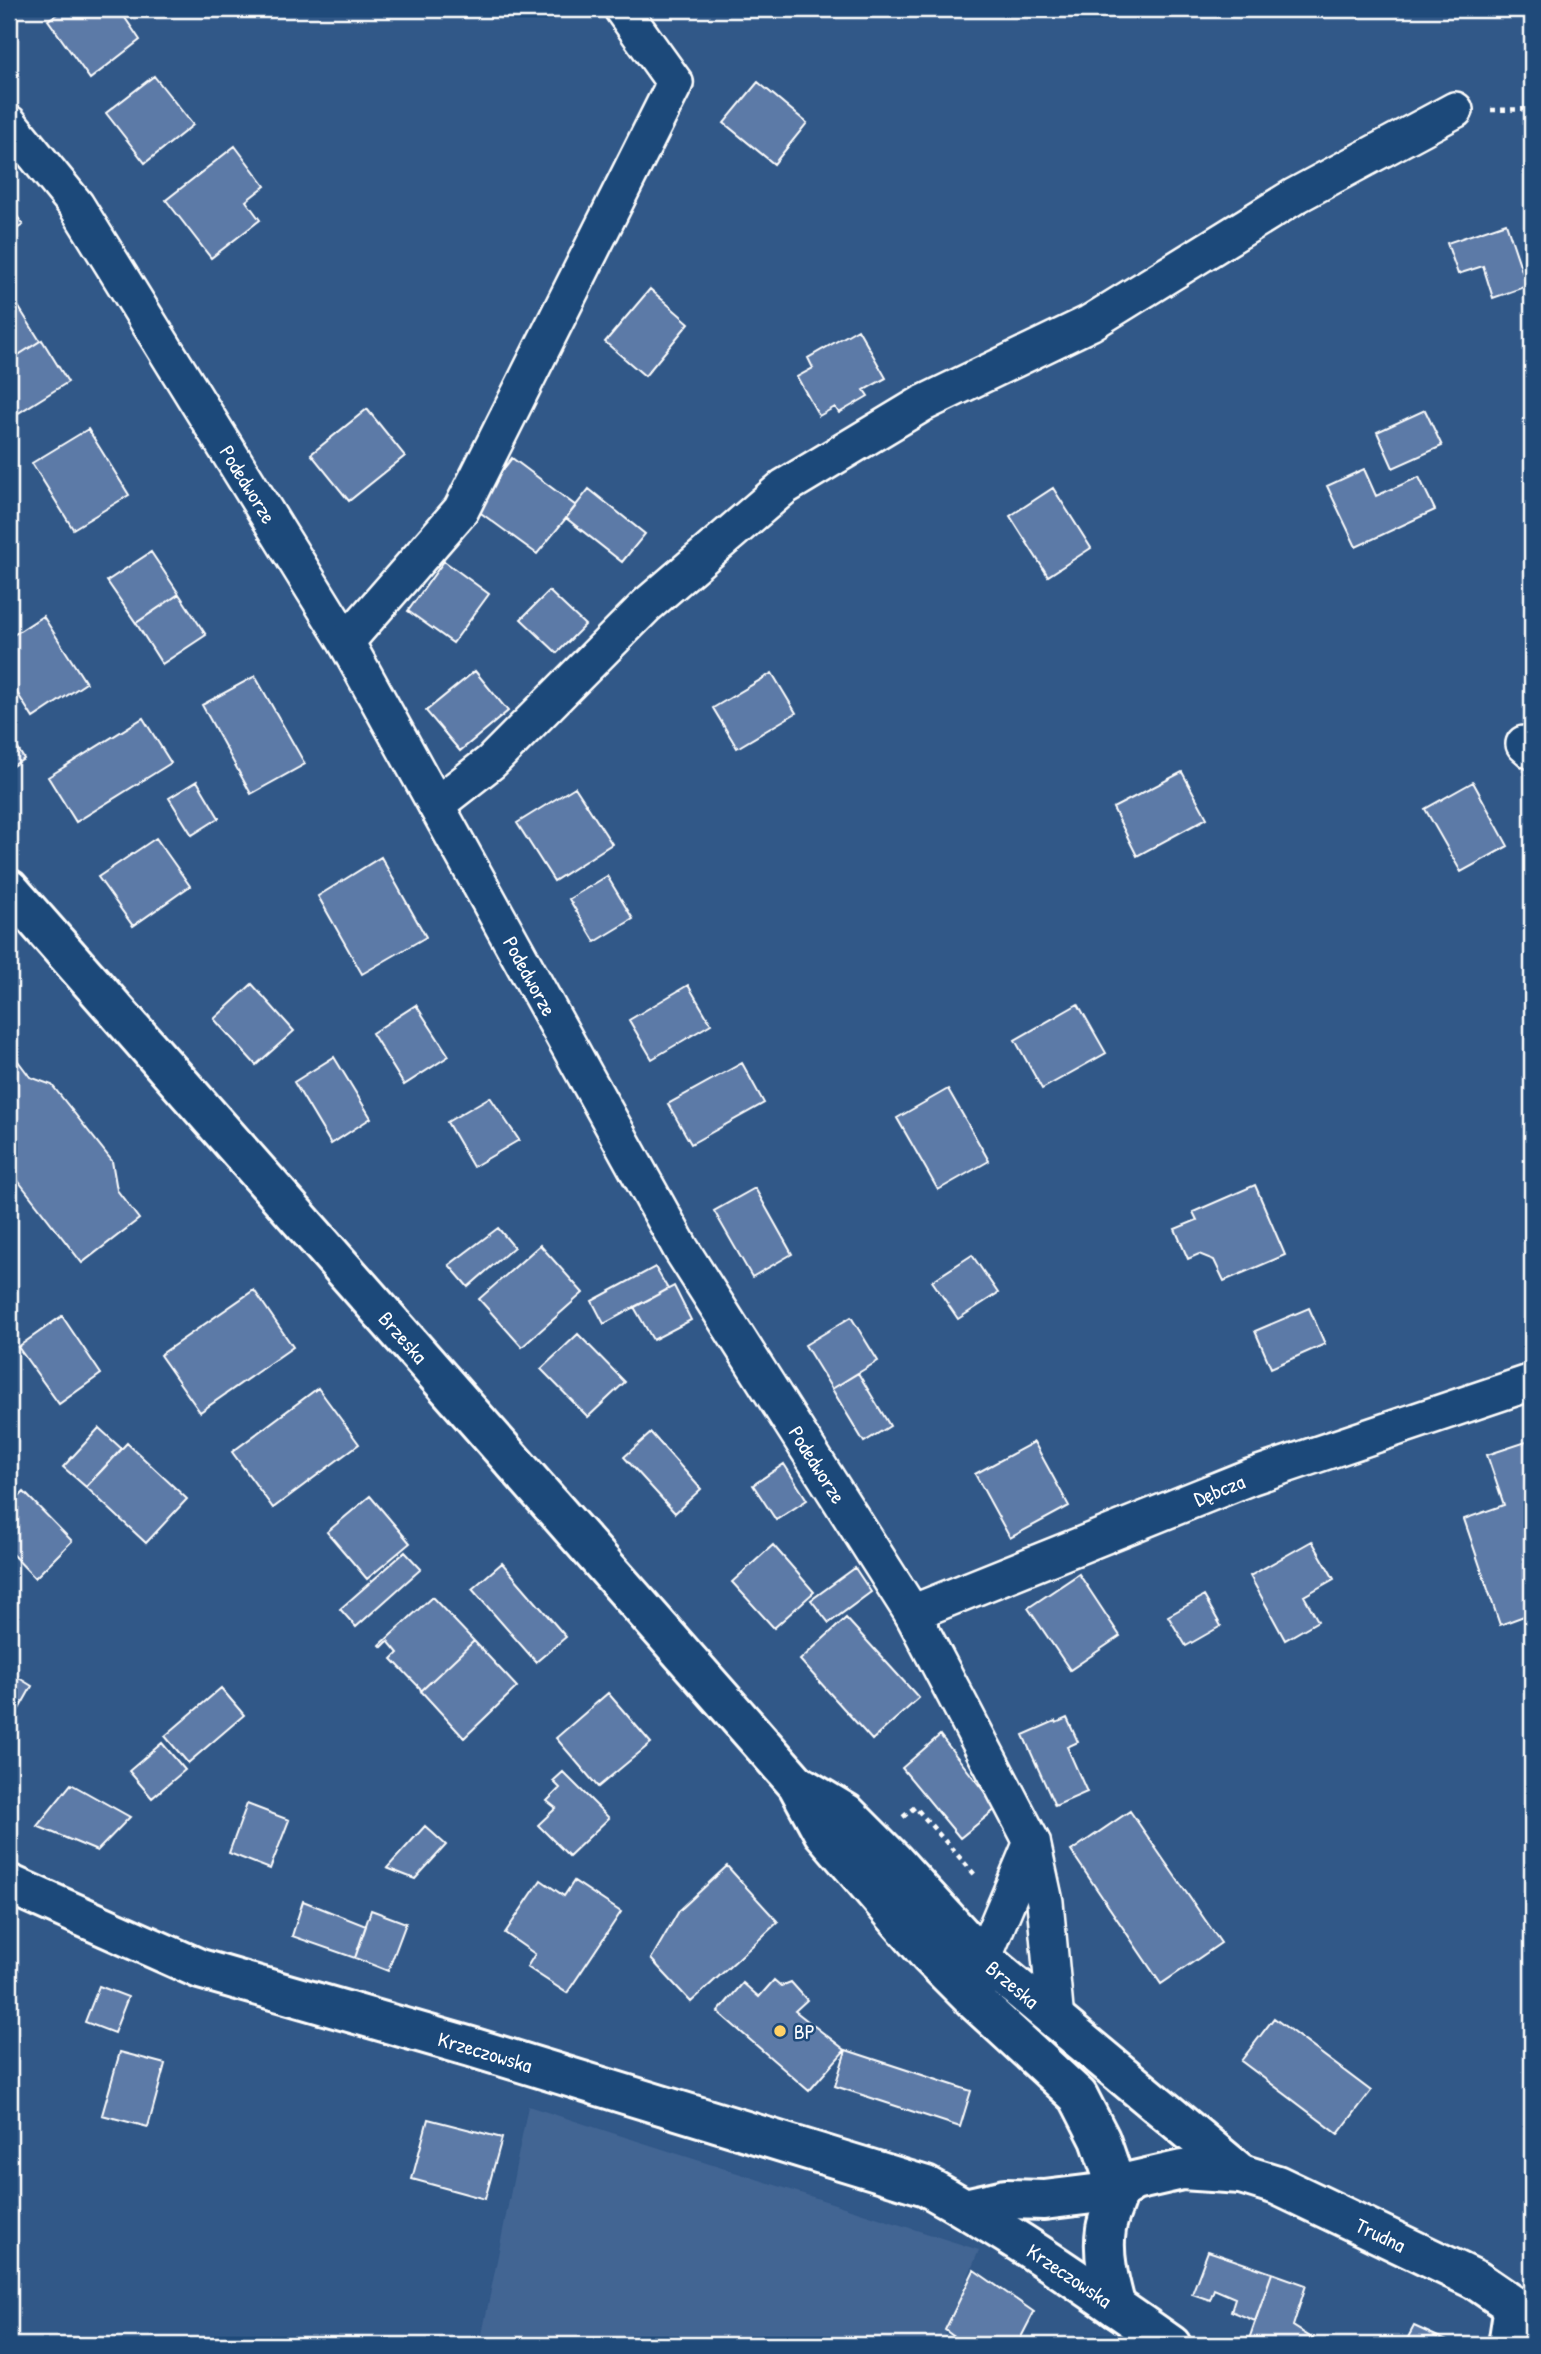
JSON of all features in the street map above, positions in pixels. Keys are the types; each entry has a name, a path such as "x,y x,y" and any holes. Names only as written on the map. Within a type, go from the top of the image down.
{"main road":[{"name":"Brzeska","path":"9,889 797,1784 823,1832 929,1955 1078,2096 1100,2138 1118,2191"},
{"name":"Brzeska","path":"797,1784 846,1813 984,1959 1241,2174"},
{"name":"Krzeczowska","path":"9,1884 200,1969 484,2051 926,2186 965,2208 1171,2345"},
{"path":"965,2208 1005,2199 1044,2200 1118,2191 1134,2181 1182,2170 1241,2174"},
{"name":"Trudna","path":"1241,2174 1277,2185 1476,2280 1514,2306 1508,2345"},
{"path":"1116,2307 1106,2261 1107,2229 1118,2191"}],"street":[{"path":"346,642 461,510 675,83 622,9"},
{"path":"436,805 491,762 647,605 784,487 922,404 1090,323 1296,196 1455,110"},
{"name":"Podedworze","path":"9,123 76,205 346,642 681,1249 912,1613 1032,1842 1045,1902 1056,2021"},
{"name":"Dębcza","path":"912,1613 1250,1477 1532,1382"},
{"path":"976,2002 984,1959 1032,1842"}],"path":[{"path":"894,1824 915,1807 1004,1908"}],"shaded area":[{"path":"528,2106 979,2250 940,2345 480,2345"}],"building":[{"path":"65,9 119,9 140,40 90,79 48,20"},
{"path":"154,76 193,125 145,163 106,113"},
{"path":"758,82 807,123 774,164 724,123"},
{"path":"235,146 265,186 246,201 260,220 211,258 166,200"},
{"path":"9,204 23,225 9,234"},
{"path":"1506,223 1527,286 1493,298 1483,266 1458,274 1447,243"},
{"path":"650,289 689,323 645,376 605,342"},
{"path":"13,298 40,341 9,361 9,301"},
{"path":"858,329 886,378 864,390 868,396 839,413 835,407 819,416 797,377 813,368 808,358"},
{"path":"42,340 68,382 12,417 9,412 9,361"},
{"path":"367,409 405,456 349,501 311,454"},
{"path":"1425,410 1442,446 1393,468 1377,432"},
{"path":"88,429 129,495 73,529 32,463"},
{"path":"512,458 576,506 537,554 474,508"},
{"path":"1364,469 1376,496 1419,477 1435,510 1356,547 1327,486"},
{"path":"1053,488 1091,548 1048,576 1010,516"},
{"path":"589,489 645,534 622,562 566,518"},
{"path":"151,552 179,594 136,623 107,581"},
{"path":"444,561 489,594 453,643 408,611"},
{"path":"549,591 585,625 557,653 521,619"},
{"path":"179,594 206,635 162,664 136,623"},
{"path":"43,616 86,683 33,718 9,680 9,638"},
{"path":"475,671 508,711 460,751 426,711"},
{"path":"772,673 796,713 737,748 713,708"},
{"path":"255,676 305,764 251,794 202,705"},
{"path":"143,718 171,763 76,822 48,777"},
{"path":"9,734 24,759 9,768"},
{"path":"1182,772 1207,818 1137,856 1113,808"},
{"path":"197,781 219,818 192,835 169,798"},
{"path":"1473,782 1508,846 1461,872 1425,809"},
{"path":"575,787 612,844 554,881 517,823"},
{"path":"156,838 190,886 133,926 98,877"},
{"path":"381,857 426,937 362,974 318,896"},
{"path":"607,876 633,919 595,942 569,899"},
{"path":"252,984 294,1031 256,1065 214,1019"},
{"path":"688,985 711,1024 652,1059 629,1020"},
{"path":"1078,1004 1106,1053 1042,1089 1015,1040"},
{"path":"416,1005 449,1056 404,1085 372,1033"},
{"path":"9,1049 30,1077 52,1085 112,1161 117,1190 139,1219 82,1263 9,1169"},
{"path":"334,1057 371,1118 331,1144 294,1082"},
{"path":"742,1063 764,1103 691,1144 668,1104"},
{"path":"948,1089 989,1161 938,1190 897,1118"},
{"path":"490,1097 519,1140 473,1167 447,1122"},
{"path":"1255,1185 1285,1255 1224,1281 1214,1260 1199,1254 1188,1259 1175,1229 1197,1220 1193,1212"},
{"path":"755,1188 792,1254 752,1277 714,1211"},
{"path":"498,1228 514,1247 468,1287 449,1265"},
{"path":"540,1245 583,1293 522,1347 479,1299"},
{"path":"972,1255 998,1293 958,1319 932,1281"},
{"path":"655,1267 668,1289 604,1324 592,1301"},
{"path":"674,1286 691,1320 653,1340 634,1307"},
{"path":"254,1290 293,1347 200,1412 160,1355"},
{"path":"1309,1308 1325,1344 1271,1368 1255,1331"},
{"path":"62,1316 101,1374 59,1404 18,1347"},
{"path":"851,1317 878,1361 832,1389 805,1345"},
{"path":"578,1334 625,1382 588,1417 541,1369"},
{"path":"858,1373 890,1426 864,1442 832,1389"},
{"path":"318,1388 359,1444 273,1508 232,1452"},
{"path":"99,1428 122,1449 86,1487 63,1467"},
{"path":"651,1433 701,1489 675,1513 624,1457"},
{"path":"1034,1442 1069,1506 1010,1538 975,1474"},
{"path":"1526,1442 1532,1446 1532,1613 1500,1625 1464,1519 1504,1505 1487,1455"},
{"path":"127,1443 187,1499 146,1543 86,1487"},
{"path":"784,1464 807,1500 776,1520 753,1485"},
{"path":"24,1492 72,1541 35,1578 9,1551 9,1507"},
{"path":"370,1496 410,1543 367,1579 327,1532"},
{"path":"1312,1541 1334,1579 1304,1596 1318,1621 1285,1640 1250,1576"},
{"path":"773,1545 814,1592 774,1628 732,1582"},
{"path":"405,1552 421,1569 356,1627 340,1609"},
{"path":"502,1563 566,1637 536,1662 472,1589"},
{"path":"855,1568 871,1592 829,1623 811,1600"},
{"path":"1079,1574 1120,1636 1070,1670 1028,1608"},
{"path":"1204,1596 1221,1626 1186,1646 1168,1616"},
{"path":"432,1597 474,1641 421,1691 392,1659 398,1653 388,1641 382,1647 380,1645"},
{"path":"846,1618 919,1698 872,1740 800,1660"},
{"path":"474,1641 517,1687 464,1738 421,1691"},
{"path":"9,1672 32,1686 9,1727"},
{"path":"221,1688 244,1715 188,1763 165,1736"},
{"path":"608,1693 651,1743 598,1787 556,1738"},
{"path":"1067,1718 1078,1742 1067,1747 1087,1792 1055,1806 1023,1735"},
{"path":"940,1735 997,1808 960,1838 902,1768"},
{"path":"162,1743 185,1770 152,1798 129,1771"},
{"path":"563,1772 609,1818 569,1856 538,1825 556,1808 547,1801 560,1788 553,1781"},
{"path":"71,1784 130,1817 97,1851 37,1826"},
{"path":"247,1804 289,1820 270,1869 229,1853"},
{"path":"1130,1811 1221,1943 1161,1984 1071,1851"},
{"path":"425,1826 446,1845 415,1879 387,1868"},
{"path":"727,1866 778,1922 691,2002 651,1959 679,1911"},
{"path":"541,1880 564,1896 574,1881 621,1912 567,1993 527,1967 535,1954 505,1933"},
{"path":"303,1901 366,1926 355,1958 292,1936"},
{"path":"371,1910 406,1923 388,1971 355,1958"},
{"name":"BP","path":"774,1980 781,1986 791,1982 807,2000 795,2011 845,2050 809,2091 718,2012 743,1983 759,1997"},
{"path":"99,1986 128,1997 114,2033 85,2022"},
{"path":"1274,2018 1371,2091 1338,2134 1241,2061"},
{"path":"846,2050 971,2091 960,2127 835,2086"},
{"path":"120,2052 165,2064 148,2127 102,2115"},
{"path":"428,2119 502,2138 485,2199 412,2179"},
{"path":"1208,2251 1272,2273 1255,2321 1231,2311 1235,2298 1214,2289 1210,2300 1192,2294"},
{"path":"974,2270 1034,2312 1017,2345 965,2345 945,2330"},
{"path":"1272,2273 1306,2285 1293,2326 1318,2342 1317,2345 1247,2345"},
{"path":"1414,2326 1447,2341 1444,2345 1404,2345"}],"place":[{"name":"BP","path":"780,2031"}]}
